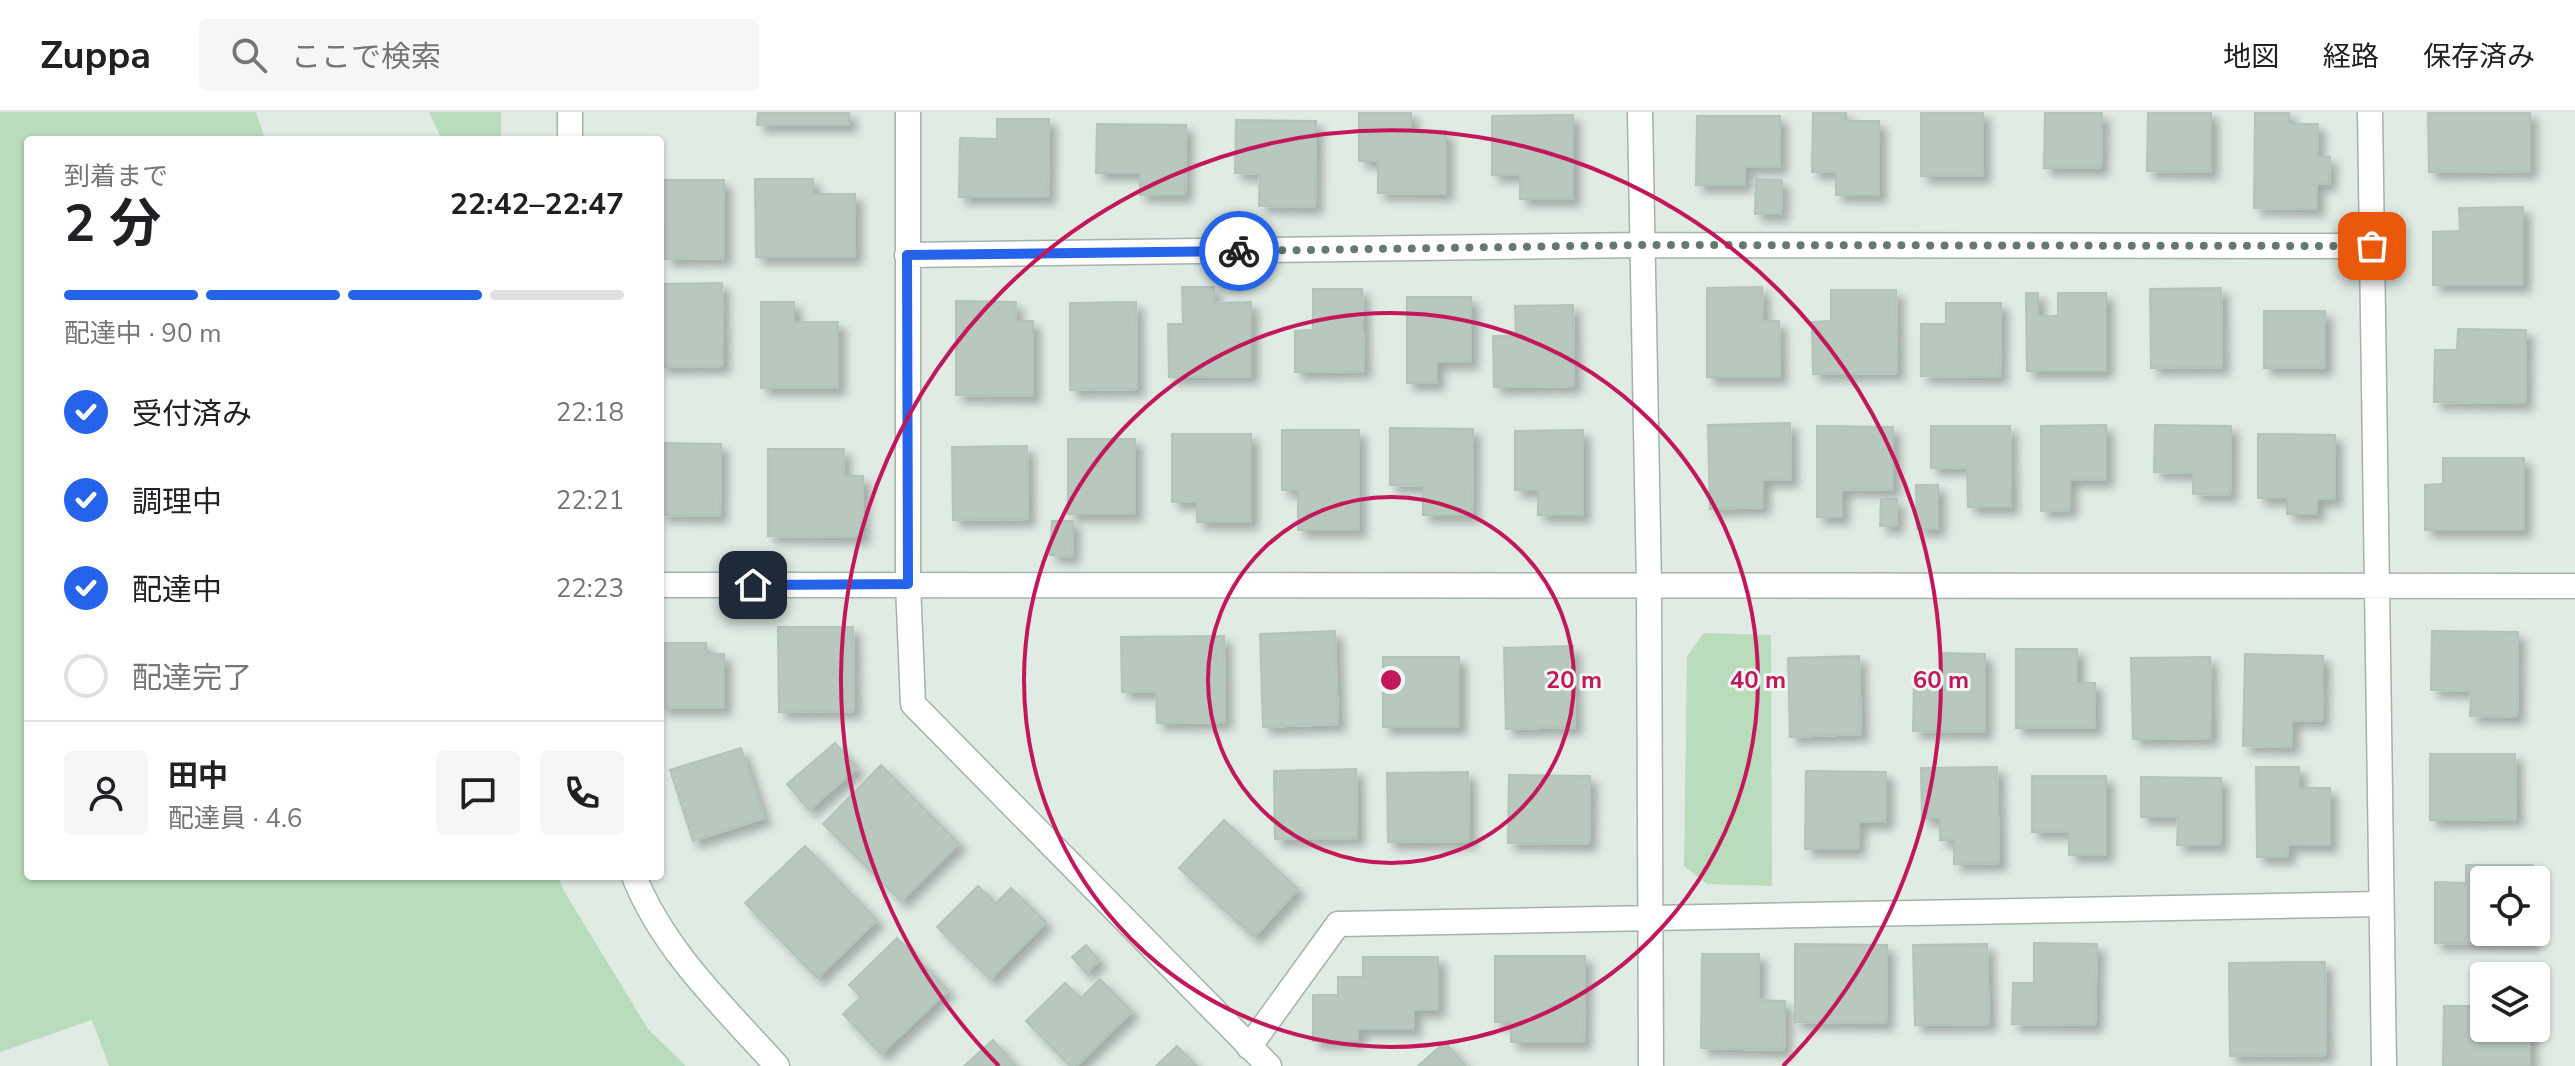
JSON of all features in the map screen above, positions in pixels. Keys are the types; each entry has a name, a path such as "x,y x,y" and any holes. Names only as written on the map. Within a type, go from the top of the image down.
{"street":[{"path":"570,112 570,136"},
{"path":"908,112 908,584 913,704 1269,1066"},
{"path":"1640,112 1653,919 1651,1066"},
{"path":"2370,112 2384,1066"},
{"path":"907,255 1643,245 2372,246"},
{"path":"664,585 2575,586"},
{"path":"636,880 644,901 691,969 777,1066"},
{"path":"1249,1047 1338,924 2380,904"}],"green space":[{"path":"0,112 256,112 264,136 24,136 24,880 560,880 648,1029 686,1066 109,1066 92,1020 0,1052"},
{"path":"429,112 501,112 501,136 440,136"},
{"path":"1704,633 1771,635 1772,886 1707,884 1684,866 1687,656"}],"building":[{"path":"758,112 849,112 849,125 757,125"},
{"path":"1359,112 1411,112 1411,130 1446,131 1446,194 1378,193 1378,161 1359,161"},
{"path":"1813,112 1846,112 1846,121 1879,121 1879,195 1836,195 1836,172 1812,172"},
{"path":"1921,112 1983,112 1983,176 1921,176"},
{"path":"2148,112 2211,112 2211,172 2147,171"},
{"path":"2255,112 2289,112 2289,124 2318,124 2317,157 2330,157 2329,184 2317,184 2317,209 2254,208"},
{"path":"2428,112 2530,112 2530,171 2429,172"},
{"path":"2045,113 2102,113 2101,168 2044,168"},
{"path":"1573,115 1573,199 1520,199 1520,175 1492,175 1492,116"},
{"path":"1697,116 1780,116 1780,167 1745,167 1745,185 1696,185"},
{"path":"997,119 1049,119 1048,197 959,197 960,138 997,139"},
{"path":"1236,120 1316,121 1315,207 1259,206 1260,174 1235,173"},
{"path":"1097,124 1186,125 1185,195 1140,195 1140,173 1096,173"},
{"path":"755,179 813,179 813,194 855,194 855,257 756,257"},
{"path":"1756,179 1782,180 1781,214 1755,214"},
{"path":"664,180 724,180 724,258 665,259"},
{"path":"2523,207 2523,285 2433,285 2433,232 2460,231 2459,208"},
{"path":"722,283 723,366 664,367 664,284"},
{"path":"1182,287 1214,287 1214,303 1251,302 1251,376 1169,377 1168,324 1183,324"},
{"path":"1762,287 1763,321 1779,321 1780,377 1707,377 1707,288"},
{"path":"2221,288 2222,367 2151,368 2150,289"},
{"path":"1313,289 1362,289 1364,371 1295,372 1295,331 1313,330"},
{"path":"1831,290 1896,290 1897,373 1813,374 1812,322 1831,321"},
{"path":"2026,293 2038,293 2038,316 2058,316 2058,293 2106,293 2106,371 2027,371"},
{"path":"1407,297 1471,297 1471,362 1437,362 1437,383 1407,383"},
{"path":"956,301 1016,302 1015,321 1033,321 1033,396 956,395"},
{"path":"761,302 794,302 794,322 838,322 838,388 761,388"},
{"path":"1136,302 1137,389 1070,390 1070,303"},
{"path":"1946,303 2001,303 2000,377 1921,376 1921,324 1946,324"},
{"path":"1573,305 1574,386 1494,387 1493,336 1516,336 1515,306"},
{"path":"2264,311 2325,311 2325,368 2264,368"},
{"path":"2458,329 2526,330 2525,403 2434,402 2435,350 2457,350"},
{"path":"1790,423 1791,480 1763,480 1763,507 1710,509 1708,425"},
{"path":"2106,425 2106,480 2070,480 2070,510 2041,511 2041,426"},
{"path":"2155,425 2231,426 2230,495 2193,494 2193,473 2154,472"},
{"path":"1817,426 1893,427 1893,490 1842,489 1842,517 1817,517"},
{"path":"1931,426 2010,426 2011,507 1968,507 1967,467 1931,468"},
{"path":"1390,428 1473,429 1472,515 1423,515 1423,486 1390,485"},
{"path":"1282,430 1359,430 1359,530 1298,530 1298,490 1282,490"},
{"path":"1583,430 1583,515 1538,515 1538,490 1515,490 1515,431"},
{"path":"1172,434 1251,434 1251,522 1197,522 1197,502 1172,502"},
{"path":"2258,434 2335,435 2335,499 2317,499 2317,514 2287,514 2287,498 2258,498"},
{"path":"1068,439 1135,439 1135,514 1068,514"},
{"path":"664,443 721,444 720,516 664,515"},
{"path":"1027,446 1028,519 953,520 952,447"},
{"path":"768,449 844,449 843,476 863,476 862,537 768,536"},
{"path":"2443,458 2524,458 2524,530 2425,530 2425,485 2443,484"},
{"path":"1916,485 1938,485 1938,529 1917,529"},
{"path":"1881,499 1897,499 1896,526 1880,526"},
{"path":"1052,521 1073,521 1072,557 1050,555"},
{"path":"778,627 853,627 854,711 779,712"},
{"path":"1335,631 1338,724 1263,727 1260,634"},
{"path":"2432,631 2518,632 2517,717 2470,716 2471,691 2431,690"},
{"path":"1224,636 1225,722 1157,723 1156,692 1122,692 1121,637"},
{"path":"664,643 706,643 706,654 724,654 724,708 664,708"},
{"path":"1573,646 1575,727 1506,729 1504,648"},
{"path":"2016,649 2077,649 2077,683 2095,683 2095,728 2016,728"},
{"path":"1940,653 1985,654 1985,732 1913,731 1914,682 1939,682"},
{"path":"2245,654 2323,656 2322,721 2292,720 2292,747 2243,746"},
{"path":"1859,656 1861,734 1790,737 1788,658"},
{"path":"1383,657 1459,657 1459,727 1383,727"},
{"path":"2210,657 2211,738 2133,739 2131,658"},
{"path":"835,743 857,768 809,810 787,784"},
{"path":"741,748 764,818 693,841 670,770"},
{"path":"2430,754 2515,754 2516,819 2430,820"},
{"path":"881,765 959,843 901,901 823,824"},
{"path":"1997,767 1999,863 1954,864 1954,840 1940,840 1940,818 1922,818 1921,768"},
{"path":"2256,767 2299,767 2299,788 2330,788 2330,845 2288,845 2288,857 2257,857"},
{"path":"1356,769 1357,838 1275,839 1274,771"},
{"path":"1806,771 1886,772 1886,822 1859,822 1858,849 1805,849"},
{"path":"1468,772 1469,841 1388,842 1387,773"},
{"path":"1509,775 1590,776 1589,844 1508,843"},
{"path":"2032,776 2106,776 2106,855 2069,855 2069,832 2032,832"},
{"path":"2141,777 2221,778 2220,845 2177,845 2178,817 2141,817"},
{"path":"1224,820 1298,889 1254,937 1179,868"},
{"path":"805,846 877,920 817,978 745,903"},
{"path":"2466,865 2533,865 2470,866 2470,943 2435,943 2435,882 2466,883"},
{"path":"978,886 996,903 1011,888 1046,922 990,979 937,927"},
{"path":"897,938 948,990 881,1054 843,1014 861,997 849,985"},
{"path":"2034,943 2097,944 2095,1025 2012,1024 2013,983 2034,983"},
{"path":"1795,944 1887,945 1886,1023 1795,1022"},
{"path":"1987,944 1989,1024 1915,1025 1913,945"},
{"path":"1086,945 1099,960 1086,973 1072,957"},
{"path":"1702,954 1759,954 1758,1000 1785,1001 1784,1050 1701,1048"},
{"path":"1495,956 1585,956 1584,1042 1511,1042 1511,1022 1495,1022"},
{"path":"1363,957 1438,957 1438,1010 1414,1010 1414,1029 1358,1029 1358,1041 1313,1041 1313,995 1338,995 1338,977 1363,977"},
{"path":"2325,962 2326,1055 2230,1056 2229,963"},
{"path":"1100,979 1132,1011 1076,1066 1070,1066 1026,1021 1065,983 1081,998"},
{"path":"2444,1006 2470,1006 2470,1042 2530,1042 2530,1066 2443,1066"},
{"path":"993,1040 1016,1066 964,1066"},
{"path":"1445,1042 1466,1066 1418,1066"},
{"path":"1177,1046 1197,1066 1156,1066"}],"way so far":[{"path":"1239,251 1643,245 2372,246"}],"route":[{"path":"753,585 908,584 907,255 1239,251"}]}
